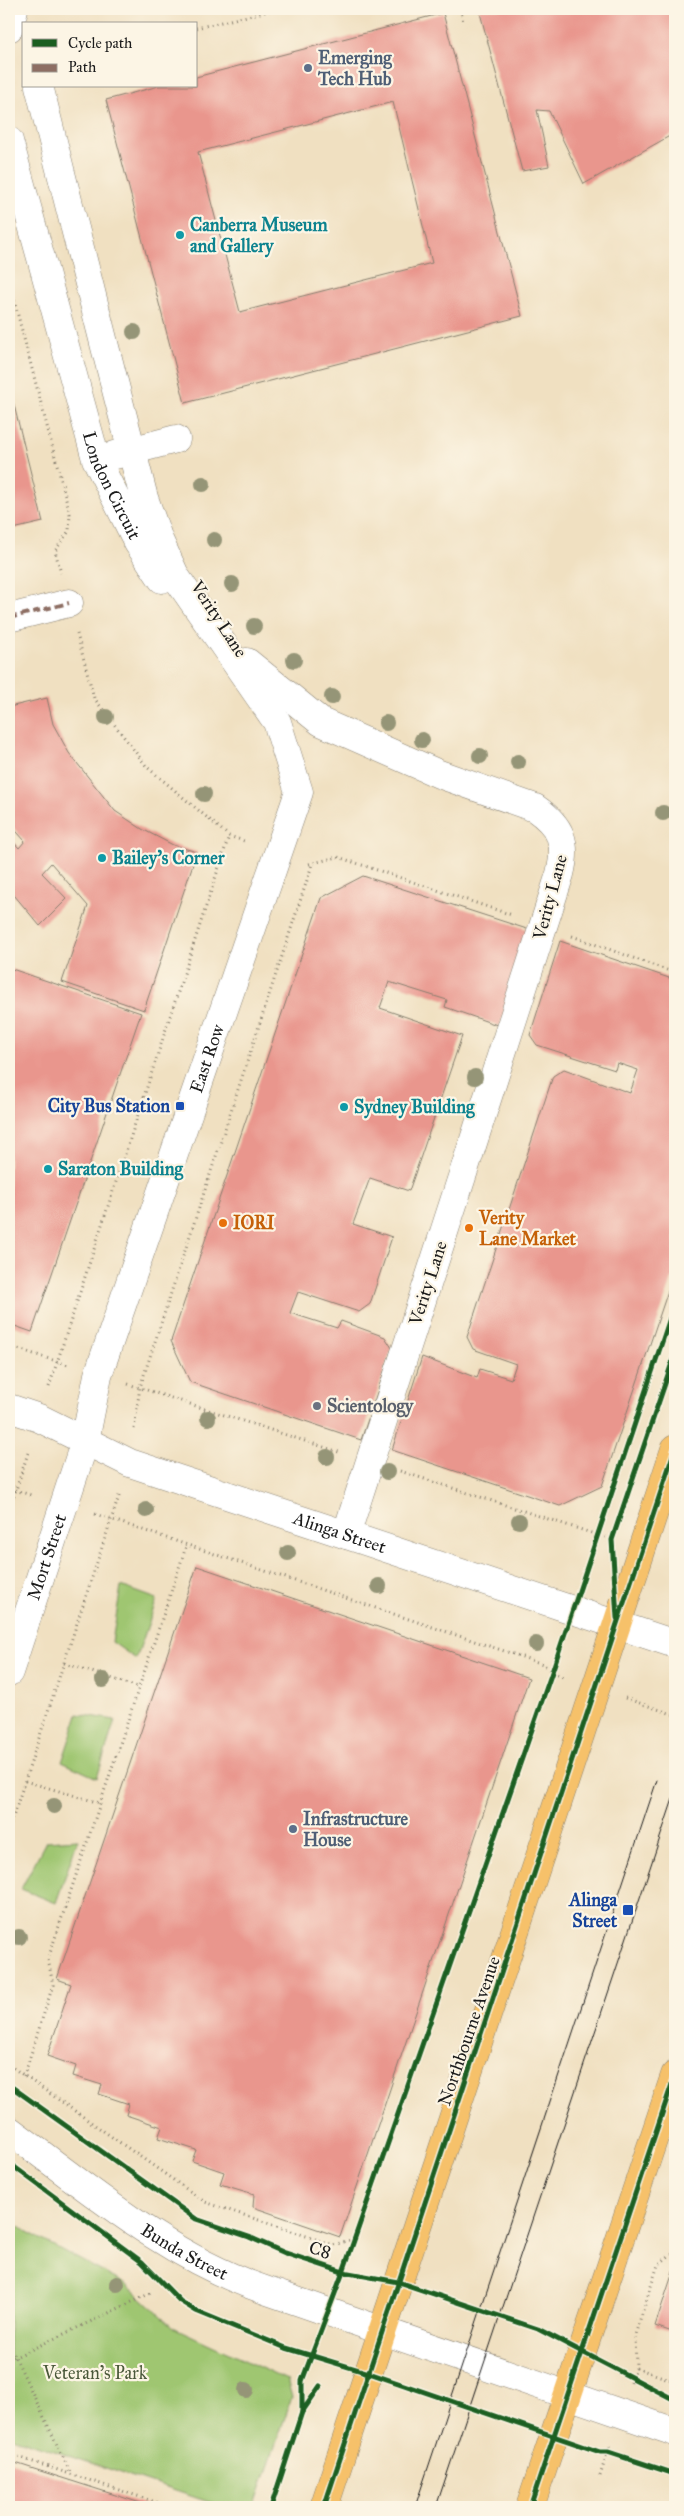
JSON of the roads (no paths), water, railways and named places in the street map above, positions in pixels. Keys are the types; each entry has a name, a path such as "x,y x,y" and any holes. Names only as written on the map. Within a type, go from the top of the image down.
{"highway":[{"name":"Northbourne Avenue","path":"324,2507 675,1449"},
{"path":"530,2507 675,2075"}],"street":[{"path":"9,28 14,9"},
{"path":"19,9 23,22"},
{"name":"London Circuit","path":"40,88 144,498 159,540 176,577 277,722 299,792"},
{"name":"London Circuit","path":"9,141 96,459 138,543 267,728 299,792"},
{"path":"96,459 176,439"},
{"name":"Verity Lane","path":"133,451 166,509 184,561 204,601 246,661 321,722 439,774 535,808 548,817 557,828 563,842 564,858 543,926 346,1535"},
{"path":"9,618 68,603"},
{"name":"East Row","path":"85,1440 98,1375 299,792"},
{"name":"Alinga Street","path":"9,1408 39,1418 130,1463 675,1644"},
{"name":"Mort Street","path":"9,1672 85,1440"},
{"name":"Bunda Street","path":"9,2130 144,2229 211,2269 235,2280 675,2432"}],"tram line":[{"path":"415,2507 657,1780"},
{"path":"436,2507 675,1793"}],"place":[{"name":"Emerging Tech Hub","path":"308,68"},
{"name":"Canberra Museum and Gallery","path":"180,235"},
{"name":"Bailey’s Corner","path":"102,858"},
{"name":"City Bus Station","path":"180,1106"},
{"name":"Sydney Building","path":"344,1107"},
{"name":"Saraton Building","path":"48,1169"},
{"name":"IORI","path":"223,1223"},
{"name":"Verity Lane Market","path":"469,1228"},
{"name":"Scientology","path":"317,1406"},
{"name":"Infrastructure House","path":"293,1829"},
{"name":"Alinga Street","path":"628,1910"}],"park label":[{"name":"Veteran's Park","path":"95,2373"}]}
